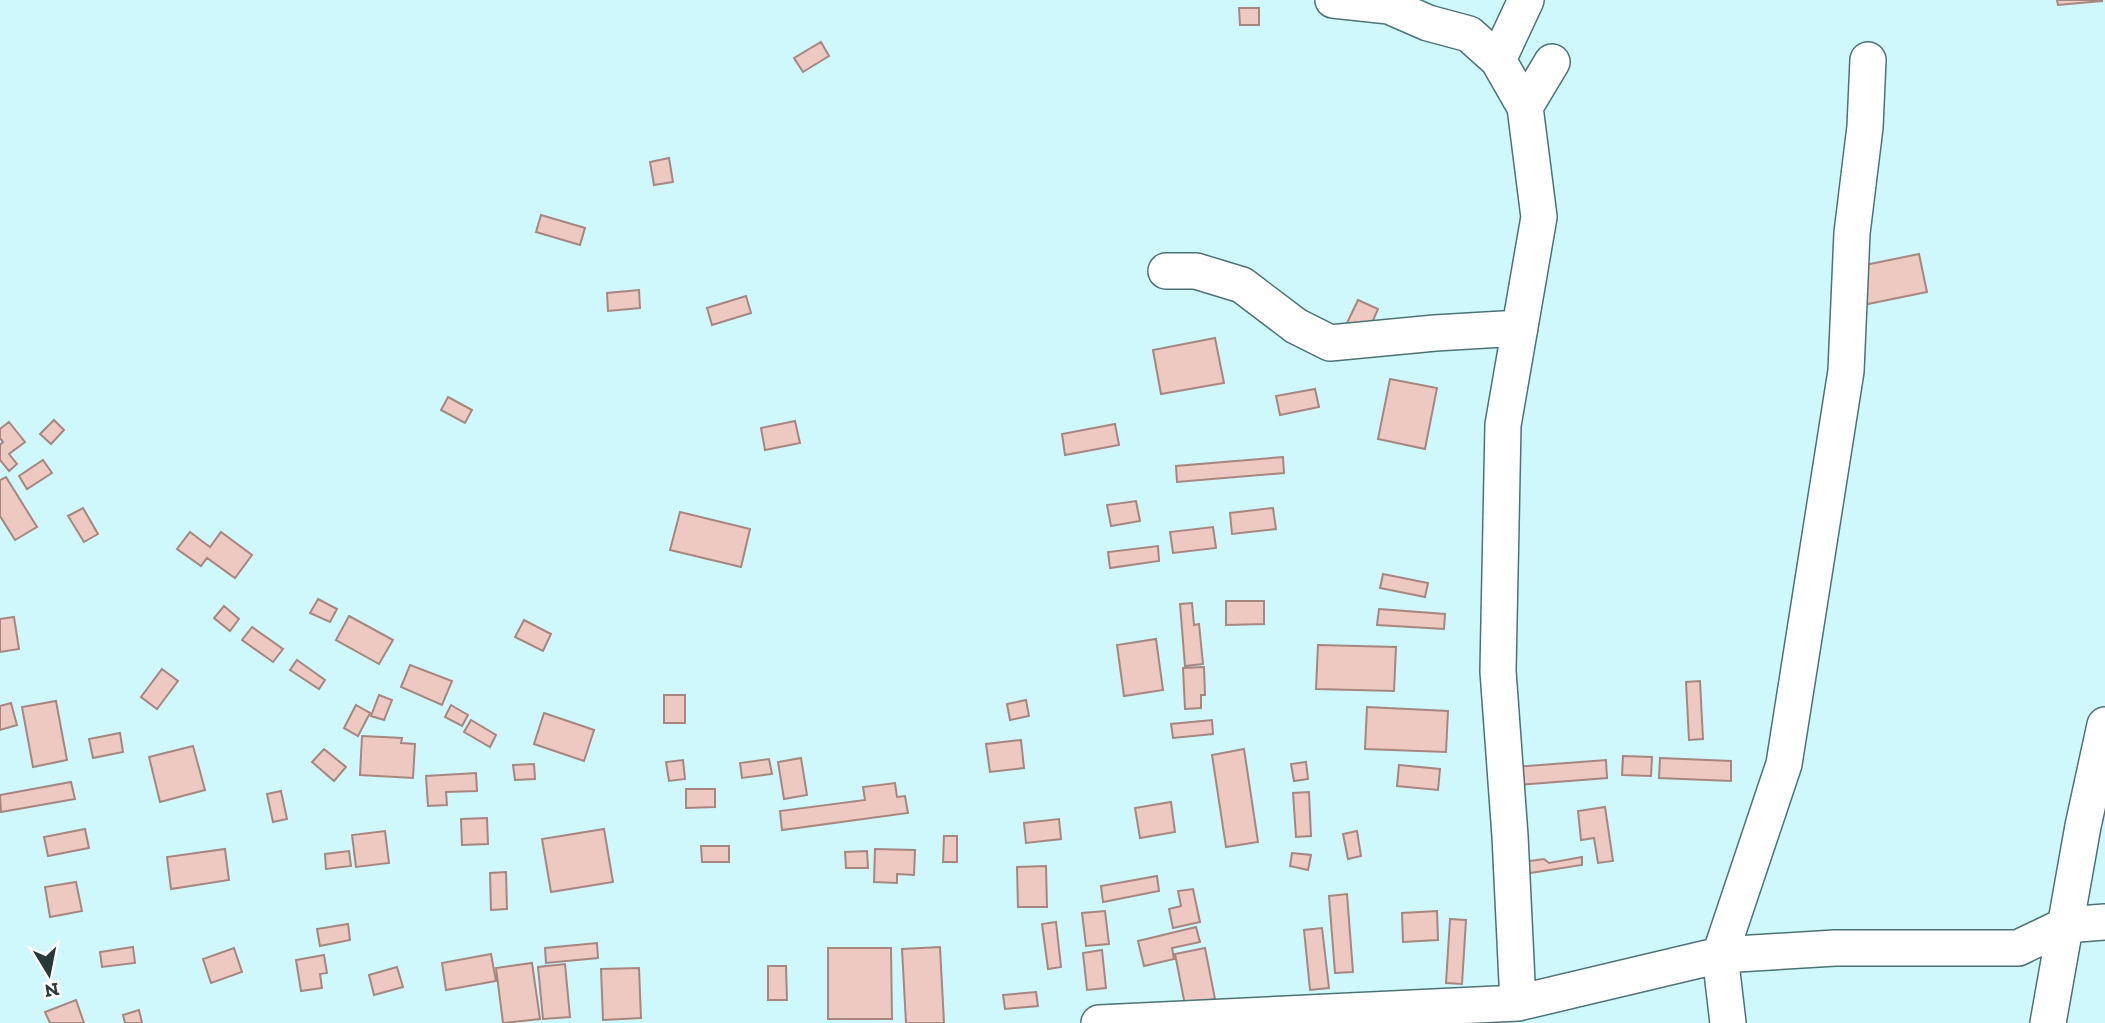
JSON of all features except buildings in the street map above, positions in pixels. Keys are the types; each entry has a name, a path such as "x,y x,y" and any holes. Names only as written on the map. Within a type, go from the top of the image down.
{"street":[{"path":"1333,0 1389,6 1428,23 1469,34 1498,60 1525,107 1539,217 1503,425 1498,671 1518,1003"},
{"path":"1498,60 1527,0"},
{"path":"1728,1023 1720,955 1784,764 1846,371 1852,233 1865,127 1868,60"},
{"path":"1525,107 1552,62"},
{"path":"1166,271 1196,271 1242,285 1296,326 1330,343 1520,328"},
{"path":"2048,1023 2083,826 2105,725"},
{"path":"1100,1023 1518,1003 1720,955 1835,948 2018,948 2066,925 2105,922"}]}
